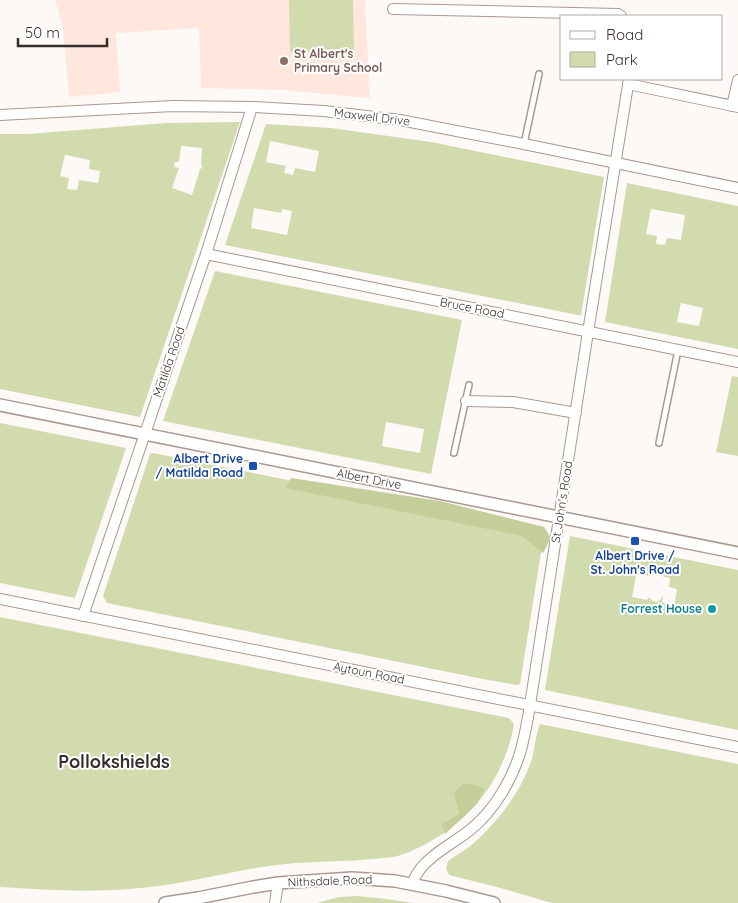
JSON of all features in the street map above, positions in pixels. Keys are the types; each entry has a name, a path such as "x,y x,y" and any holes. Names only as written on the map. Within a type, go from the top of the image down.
{"street":[{"path":"393,9 620,15"},
{"path":"629,81 735,107 738,80"},
{"name":"St John's Road","path":"412,884 422,866 471,829 483,817 500,794 522,747 629,81"},
{"name":"Maxwell Drive","path":"0,115 173,106 252,107 324,111 400,120 738,188"},
{"name":"Matilda Road","path":"83,616 206,254 252,107"},
{"name":"Bruce Road","path":"206,254 738,362"},
{"path":"466,401 513,402 576,413"},
{"name":"Albert Drive","path":"0,405 738,553"},
{"name":"Aytoun Road","path":"0,600 738,747"},
{"name":"Nithsdale Road","path":"165,903 278,883 352,878 395,881 494,903"},
{"path":"275,903 278,883"}],"lane":[{"path":"524,144 539,74"},
{"path":"659,443 678,350"},
{"path":"454,453 469,385"}],"shaded area":[{"name":"St Albert's Primary School","path":"55,0 365,0 370,98 282,90 201,88 199,28 116,33 120,92 69,97 63,28"}],"green space":[{"path":"289,0 353,0 354,51 290,52"},
{"path":"240,122 140,417 0,389 0,134 28,134 166,123","holes":["181,146 202,148 202,168 200,169 192,195 172,188 179,168 174,167 175,162 179,162","65,155 90,160 89,169 100,171 98,183 79,180 77,190 67,189 69,178 60,176"]},
{"path":"266,124 331,128 431,142 604,177 581,315 225,245","holes":["270,141 319,151 315,172 295,168 293,175 284,173 286,166 266,162","254,208 281,213 282,209 292,211 287,235 251,228"]},
{"path":"627,183 738,206 738,349 605,322","holes":["651,209 685,215 681,240 667,238 665,245 656,244 657,236 646,234","681,303 703,308 699,326 677,322"]},
{"path":"215,271 462,320 431,474 163,421","holes":["386,422 424,429 420,453 382,446"]},
{"path":"732,376 738,377 738,456 716,452"},
{"path":"0,423 126,448 75,598 0,583"},
{"path":"153,453 543,531 520,684 488,680 107,603 103,596 150,454"},
{"path":"291,478 440,501 544,527 551,538 543,553 522,536 286,488"},
{"path":"570,536 738,570 738,730 545,690","holes":["656,573 657,575 670,578 669,587 677,589 674,605 662,602 662,596 657,602 648,597 647,600 632,597 636,576 640,574 649,576 649,574"]},
{"path":"0,617 509,718 514,724 510,743 495,777 474,807 445,832 408,853 399,856 285,864 158,886 122,890 70,891 0,887"},
{"path":"540,724 738,764 738,903 552,903 449,875 446,868 448,861 470,847 485,833 515,794 531,762"},
{"path":"464,783 485,788 477,804 445,834 442,824 459,814 454,792"},
{"path":"357,896 414,903 317,903 339,897"}],"place":[{"name":"St Albert's Primary School","path":"284,61"},
{"name":"Albert Drive / Matilda Road","path":"253,466"},
{"name":"Albert Drive / St. John's Road","path":"635,541"},
{"name":"Forrest House","path":"712,609"}],"district":[{"name":"Pollokshields","path":"114,762"}]}
